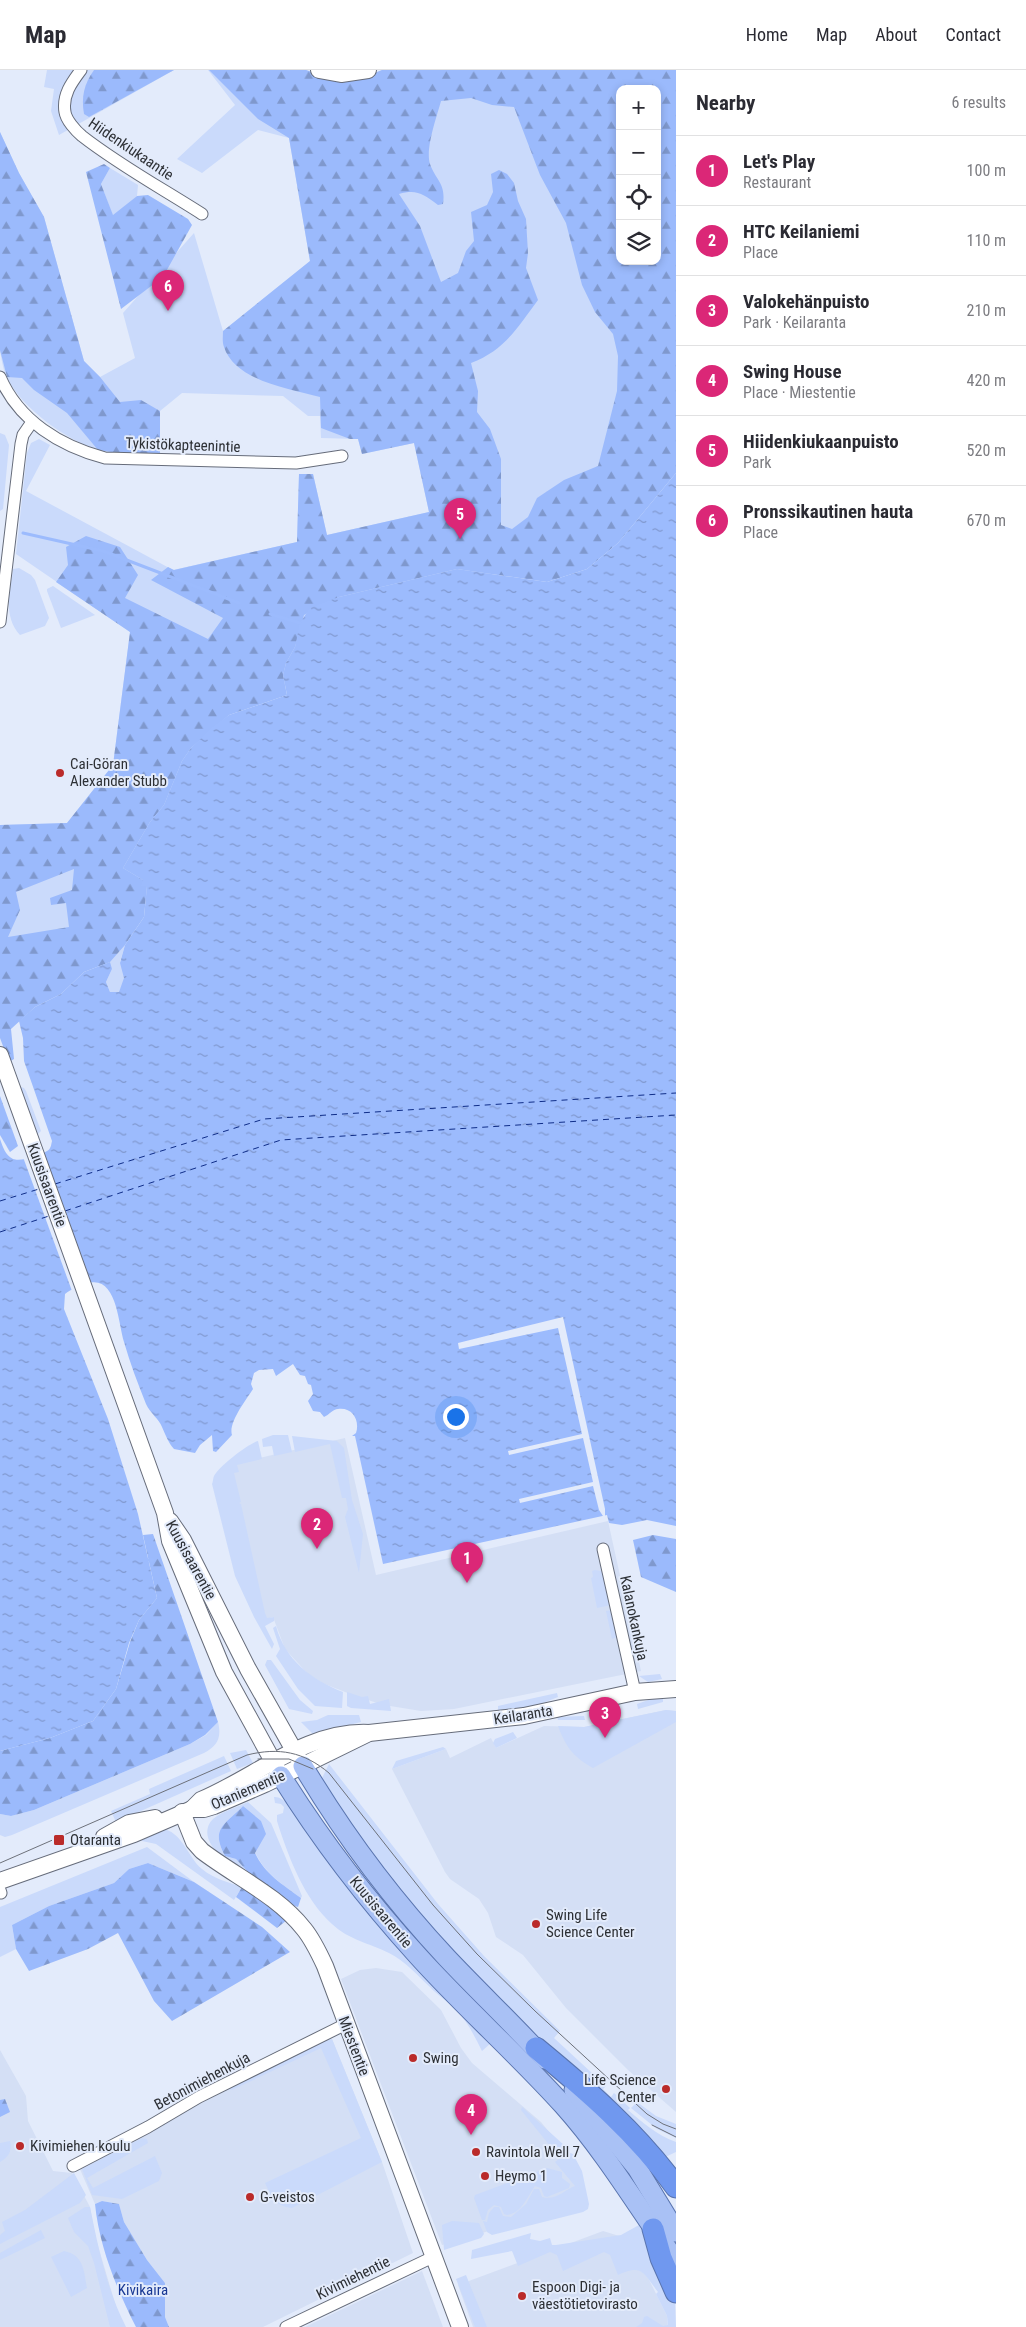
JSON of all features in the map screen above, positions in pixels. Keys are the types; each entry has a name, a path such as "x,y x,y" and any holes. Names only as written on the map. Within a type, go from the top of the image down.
{"highway":[{"path":"536,2048 603,2104 644,2162 674,2184"},
{"path":"653,2229 661,2258 676,2292"}],"main road":[{"path":"319,70 341,74 368,70"},
{"name":"Kuusisaarentie","path":"0,1054 165,1512 170,1541 224,1672 277,1769 318,1834 386,1920 463,2003 562,2104 590,2137 676,2261"},
{"name":"Kuusisaarentie","path":"165,1512 183,1540 248,1668 298,1759 337,1821 398,1901 448,1959 536,2048"},
{"name":"Keilaranta","path":"298,1759 369,1733 524,1716 635,1692 676,1689"},
{"name":"Otaniementie","path":"0,1889 27,1870 51,1864 134,1834 187,1811 204,1809 298,1759"},
{"name":"Miestentie","path":"187,1811 194,1842 202,1851 269,1896 304,1930 325,1966 460,2327"},
{"path":"644,2162 651,2191 676,2232"}],"street":[{"name":"Hiidenkiukaantie","path":"81,70 70,84 64,100 65,114 74,128 81,135 202,214"},
{"name":"Tykistökapteenintie","path":"0,377 15,405 32,422 62,442 105,458 296,463 342,456"},
{"path":"0,622 21,444 23,435 32,422"},
{"name":"Kalanokankuja","path":"603,1549 635,1692"},
{"name":"Betonimiehenkuja","path":"73,2166 148,2127 199,2097 346,2024"},
{"name":"Kivimiehentie","path":"286,2327 433,2257"}],"shaded area":[{"path":"47,70 174,70 59,135 51,111 54,89 44,87"},
{"path":"208,70 306,70 333,80 365,77 382,70 676,70 676,473 229,715 125,945 120,962 126,978 119,992 110,992 106,982 112,969 7,937 0,825 67,823 113,765 130,632 16,554 27,453 31,443 39,439 50,445 26,491 173,570 297,542 299,474 313,474 327,535 429,512 414,443 362,454 358,439 321,438 320,416 308,416 283,396 182,393 160,411 160,454 130,454 99,450 73,439 34,412 14,389 7,378 0,352 0,132 19,173 44,217 84,361 100,377 135,358 123,313 194,233 223,331 310,261 289,138 258,130 202,173 177,159 235,105"},
{"path":"110,168 138,185 137,196 113,216 101,184"},
{"path":"0,433 5,435 9,445 3,509 0,511"},
{"path":"19,568 31,575 35,580 49,618 45,626 20,635 11,620 9,604 13,569"},
{"path":"53,586 95,615 61,628 47,591 47,589"},
{"path":"18,1086 26,1091 41,1131 36,1136"},
{"path":"273,1435 288,1435 292,1452 274,1456 272,1446 263,1447 262,1439"},
{"path":"292,1436 337,1441 344,1448 352,1500 363,1534 359,1573 345,1517 348,1509 346,1498 342,1498 330,1444 295,1452"},
{"path":"345,1438 376,1575 608,1521 641,1671 454,1709 421,1711 384,1705 358,1697 322,1683 308,1674 285,1649 273,1617 263,1620 229,1465"},
{"path":"258,1441 262,1459 237,1465 239,1472 234,1473 241,1502 239,1503 241,1504 265,1613 267,1618 274,1617 274,1621 265,1626 274,1644 272,1649 254,1617 235,1576 212,1484 214,1476 227,1461"},
{"path":"592,1571 601,1571 604,1575 611,1605 597,1608 591,1578 593,1577"},
{"path":"612,1610 617,1637 612,1639 606,1611"},
{"path":"276,1626 286,1649 301,1667 321,1681 343,1692 342,1708 315,1706 298,1689 276,1656 280,1649 273,1628"},
{"path":"267,1660 271,1660 300,1700 313,1711 312,1714 289,1709 265,1665"},
{"path":"660,1674 662,1679 648,1682 639,1676"},
{"path":"347,1692 362,1697 368,1696 370,1704 389,1699 391,1711 351,1708 347,1706"},
{"path":"557,1693 558,1697 528,1709 498,1712 498,1706"},
{"path":"663,1695 663,1702 638,1709 637,1704"},
{"path":"666,1710 676,1711 676,2112 628,2070 566,2008 523,1955 496,1937 488,1913 479,1899 450,1879 445,1872 392,1769 446,1749 450,1758 491,1738 496,1748 544,1726 584,1727"},
{"path":"666,1710 676,1711 676,1722 593,1768 571,1751 558,1726 584,1727"},
{"path":"328,1715 359,1715 361,1722 313,1734 301,1722 317,1720"},
{"path":"584,1716 585,1720 558,1720 557,1717"},
{"path":"218,1722 219,1737 215,1744 204,1753 12,1835 5,1837 0,1835 0,1814 11,1816 34,1810 190,1744 206,1735"},
{"path":"513,1732 517,1738 496,1748 493,1743 495,1739"},
{"path":"443,1747 446,1749 392,1769 396,1761"},
{"path":"246,1750 253,1763 237,1769 230,1753"},
{"path":"224,1756 231,1771 116,1822 111,1811 150,1794 149,1789"},
{"path":"329,1764 438,1904 484,1956 560,2031 554,2038 606,2086 603,2089 611,2097 614,2093 630,2108 628,2110 645,2124 676,2142 676,2152 663,2158 476,1976 406,1899 366,1850 321,1780"},
{"path":"274,1797 289,1804 297,1813 349,1888 387,1934 492,2042 482,2051 474,2035 456,2009 406,1964 389,1953 345,1934 322,1914 305,1890 286,1848 277,1821 277,1815 283,1813 284,1807 281,1804 275,1803"},
{"path":"248,1802 271,1823 302,1896 301,1898 275,1878 259,1860 255,1852 259,1844 243,1806 225,1823 219,1833 219,1839 225,1856 236,1859 248,1872 224,1859 211,1844 208,1827 213,1819 225,1811"},
{"path":"161,1829 174,1834 180,1839 202,1869 221,1880 242,1887 234,1900 156,1844 142,1841 140,1838"},
{"path":"147,1847 194,1882 148,1863 129,1869 114,1883 49,1906 12,1925 16,1949 0,1957 0,1907"},
{"path":"376,1968 402,1972 441,2010 461,2048 472,2063 541,2122 567,2154 581,2187 509,2225 442,2245 341,1979 360,1970"},
{"path":"332,2039 382,2162 413,2253 263,2327 169,2327 165,2317 165,2283 147,2260 124,2222 119,2204 102,2201 95,2204 79,2167 319,2042"},
{"path":"332,2039 382,2162 292,2208 286,2207 275,2200 265,2183 361,2138 321,2048 232,2090 229,2089 319,2042"},
{"path":"0,2050 26,2096 28,2121 53,2171 72,2173 90,2207 96,2239 117,2310 125,2327 0,2327"},
{"path":"637,2102 656,2116 676,2124 676,2138 657,2129 631,2108"},
{"path":"522,2107 565,2146 558,2153 555,2152 521,2110"},
{"path":"142,2138 147,2139 148,2143 87,2178 93,2188 155,2156 162,2173 159,2181 122,2199 92,2195 82,2169"},
{"path":"10,2141 11,2148 9,2153 0,2162 0,2143"},
{"path":"568,2152 573,2154 582,2171 589,2204 588,2209 583,2212 492,2235 487,2232 483,2221 487,2222 489,2213 494,2207 499,2207 503,2216 511,2217 526,2204 534,2189 539,2189 542,2197 552,2198 575,2186 555,2162"},
{"path":"547,2168 562,2172 562,2178 570,2184 569,2188 547,2197 544,2196 541,2188 535,2186 524,2204 517,2211 507,2215 504,2214 501,2207 494,2205 488,2210 485,2220 482,2220 474,2198 475,2195"},
{"path":"74,2173 86,2195 80,2203 0,2244 0,2235 5,2231 2,2222 25,2210"},
{"path":"85,2207 90,2207 108,2283 126,2327 110,2327 88,2246 74,2232 68,2218"},
{"path":"452,2221 479,2223 484,2234 481,2238 444,2250 442,2225"},
{"path":"639,2225 675,2302 676,2327 636,2327 647,2316 663,2326 668,2325 667,2316 656,2294 658,2292 646,2276 638,2270 618,2275 610,2255 604,2252 563,2271 557,2255 550,2252 518,2266 512,2251 471,2259 472,2250 531,2233 530,2239 540,2241 550,2238 552,2245 556,2245 621,2235"},
{"path":"41,2230 45,2238 0,2260 0,2253"},
{"path":"603,2231 629,2239 667,2316 668,2327 473,2327 458,2285"},
{"path":"64,2251 76,2256 79,2260 84,2270 87,2288 71,2297 51,2257"},
{"path":"422,2271 443,2327 305,2327"},
{"path":"466,2275 487,2327 475,2327 456,2279"}],"green space":[{"path":"94,70 174,70 89,117 84,114 83,96 88,80"},
{"path":"209,70 306,70 333,80 365,77 382,70 676,70 676,473 618,543 587,569 547,582 457,569 339,597 304,615 295,647 286,663 283,675 287,695 229,715 191,748 182,761 164,805 150,822 123,868 143,880 147,886 144,917 125,945 110,962 84,972 61,994 35,1007 11,1029 14,1059 9,1062 0,1038 0,825 67,823 113,765 130,632 56,582 68,565 66,547 86,536 120,547 138,575 125,598 208,639 223,618 151,580 168,567 174,570 297,542 299,474 313,474 327,535 429,512 414,443 362,454 358,439 350,439 321,428 320,397 279,387 251,376 230,359 224,347 223,331 310,261 289,138 258,119","holes":["471,98 492,105 514,107 540,175 566,223 582,285 595,312 613,334 618,356 617,391 598,466 564,480 537,498 528,517 512,529 501,525 501,459 490,429 477,412 478,391 471,363 483,358 502,345 517,329 538,300 526,268 528,253 526,219 518,201 514,183 507,174 499,170 491,174 493,192 487,205 471,212 474,241 466,251 458,273 441,282 420,226 399,194 415,192 424,195 438,205 443,204 442,187 432,170 429,158 432,132 441,101","74,869 72,890 50,898 51,905 66,903 69,927 8,937 20,910 16,892"]},
{"path":"0,132 19,173 44,217 84,361 120,402 141,400 160,411 160,454 131,455 98,450 67,413 34,390 22,378 7,377 0,350"},
{"path":"104,164 110,168 101,184 113,215 137,196 148,195 188,219 192,225 163,277 121,309 86,172"},
{"path":"0,1096 18,1146 10,1152 0,1135"},
{"path":"153,1534 218,1722 205,1735 190,1744 34,1810 11,1816 0,1814 0,1751 50,1738 93,1721 116,1689 130,1642 139,1620 157,1598 143,1535"},
{"path":"653,1535 676,1539 676,1592 641,1577 633,1540"},
{"path":"243,1806 261,1821 266,1834 255,1853 269,1873 301,1898 298,1907 292,1905 248,1872 236,1859 225,1856 221,1847 219,1833 225,1823"},
{"path":"148,1863 194,1882 262,1927 290,1952 172,2021 154,2001 118,1933 88,1949 29,1971 16,1949 12,1925 49,1906 114,1883 129,1869"},
{"path":"242,1887 254,1893 287,1920 277,1928 236,1897"},
{"path":"5,2099 10,2112 0,2117 0,2100"},
{"name":"Kivikaira","path":"102,2201 119,2204 124,2222 147,2260 165,2283 165,2317 169,2327 136,2327 116,2283 100,2236 95,2204"}],"water":[{"path":"676,473 676,1526 647,1520 622,1525 609,1523 607,1515 383,1564 355,1436 352,1436 356,1433 357,1424 354,1416 348,1410 336,1409 324,1417 320,1412 313,1411 308,1401 313,1394 311,1385 308,1384 305,1376 300,1375 293,1364 276,1376 273,1369 259,1370 254,1373 251,1384 253,1389 235,1418 231,1430 232,1435 216,1452 213,1451 212,1435 200,1445 195,1453 174,1449 161,1424 146,1404 129,1358 110,1292 104,1285 96,1282 85,1284 65,1294 64,1309 108,1419 138,1514 157,1598 139,1620 129,1643 116,1689 93,1721 50,1738 0,1751 0,1139 6,1153 16,1160 44,1153 51,1147 52,1141 24,1061 23,1038 19,1021 35,1007 61,994 84,972 110,962 112,969 106,982 110,992 119,992 124,978 120,963 125,945 144,917 147,886 141,886 143,880 123,868 150,822 164,805 182,761 191,748 229,715 287,695 283,675 286,663 295,647 300,623 310,608 339,597 457,569 547,582 587,569 618,543"}],"pier":[{"path":"42,1151 90,1284 72,1291 23,1157"},
{"path":"563,1317 605,1516 599,1510 593,1486 520,1503 519,1499 593,1482 583,1438 509,1455 508,1451 582,1434 558,1328 459,1349 458,1343"}],"waterway":[{"path":"23,533 103,551 239,603"},
{"path":"270,614 300,623"}],"ferry route":[{"path":"55,1184 264,1119 676,1093"},
{"path":"65,1211 281,1140 676,1115"},
{"path":"0,1201 39,1189"},
{"path":"0,1232 49,1216"}],"tram line":[{"path":"0,1863 247,1755 270,1751 301,1756 329,1773 433,1905 477,1954 535,2011 647,2114 663,2124 676,2129"},
{"path":"258,1759 289,1759 313,1769"},
{"path":"652,2125 676,2137"}],"place":[{"name":"Pronssikautinen hauta","path":"168,311"},
{"name":"Hiidenkiukaanpuisto","path":"460,539"},
{"name":"Cai-Göran Alexander Stubb","path":"60,773"},
{"name":"HTC Keilaniemi","path":"317,1549"},
{"name":"Let's Play","path":"467,1583"},
{"name":"Valokehänpuisto","path":"605,1738"},
{"name":"Otaranta","path":"59,1840"},
{"name":"Swing Life Science Center","path":"536,1924"},
{"name":"Swing","path":"413,2058"},
{"name":"Life Science Center","path":"666,2089"},
{"name":"Swing House","path":"471,2135"},
{"name":"Kivimiehen koulu","path":"20,2146"},
{"name":"Ravintola Well 7","path":"476,2152"},
{"name":"Heymo 1","path":"485,2176"},
{"name":"G-veistos","path":"250,2197"},
{"name":"Espoon Digi- ja väestötietovirasto","path":"522,2296"}]}
